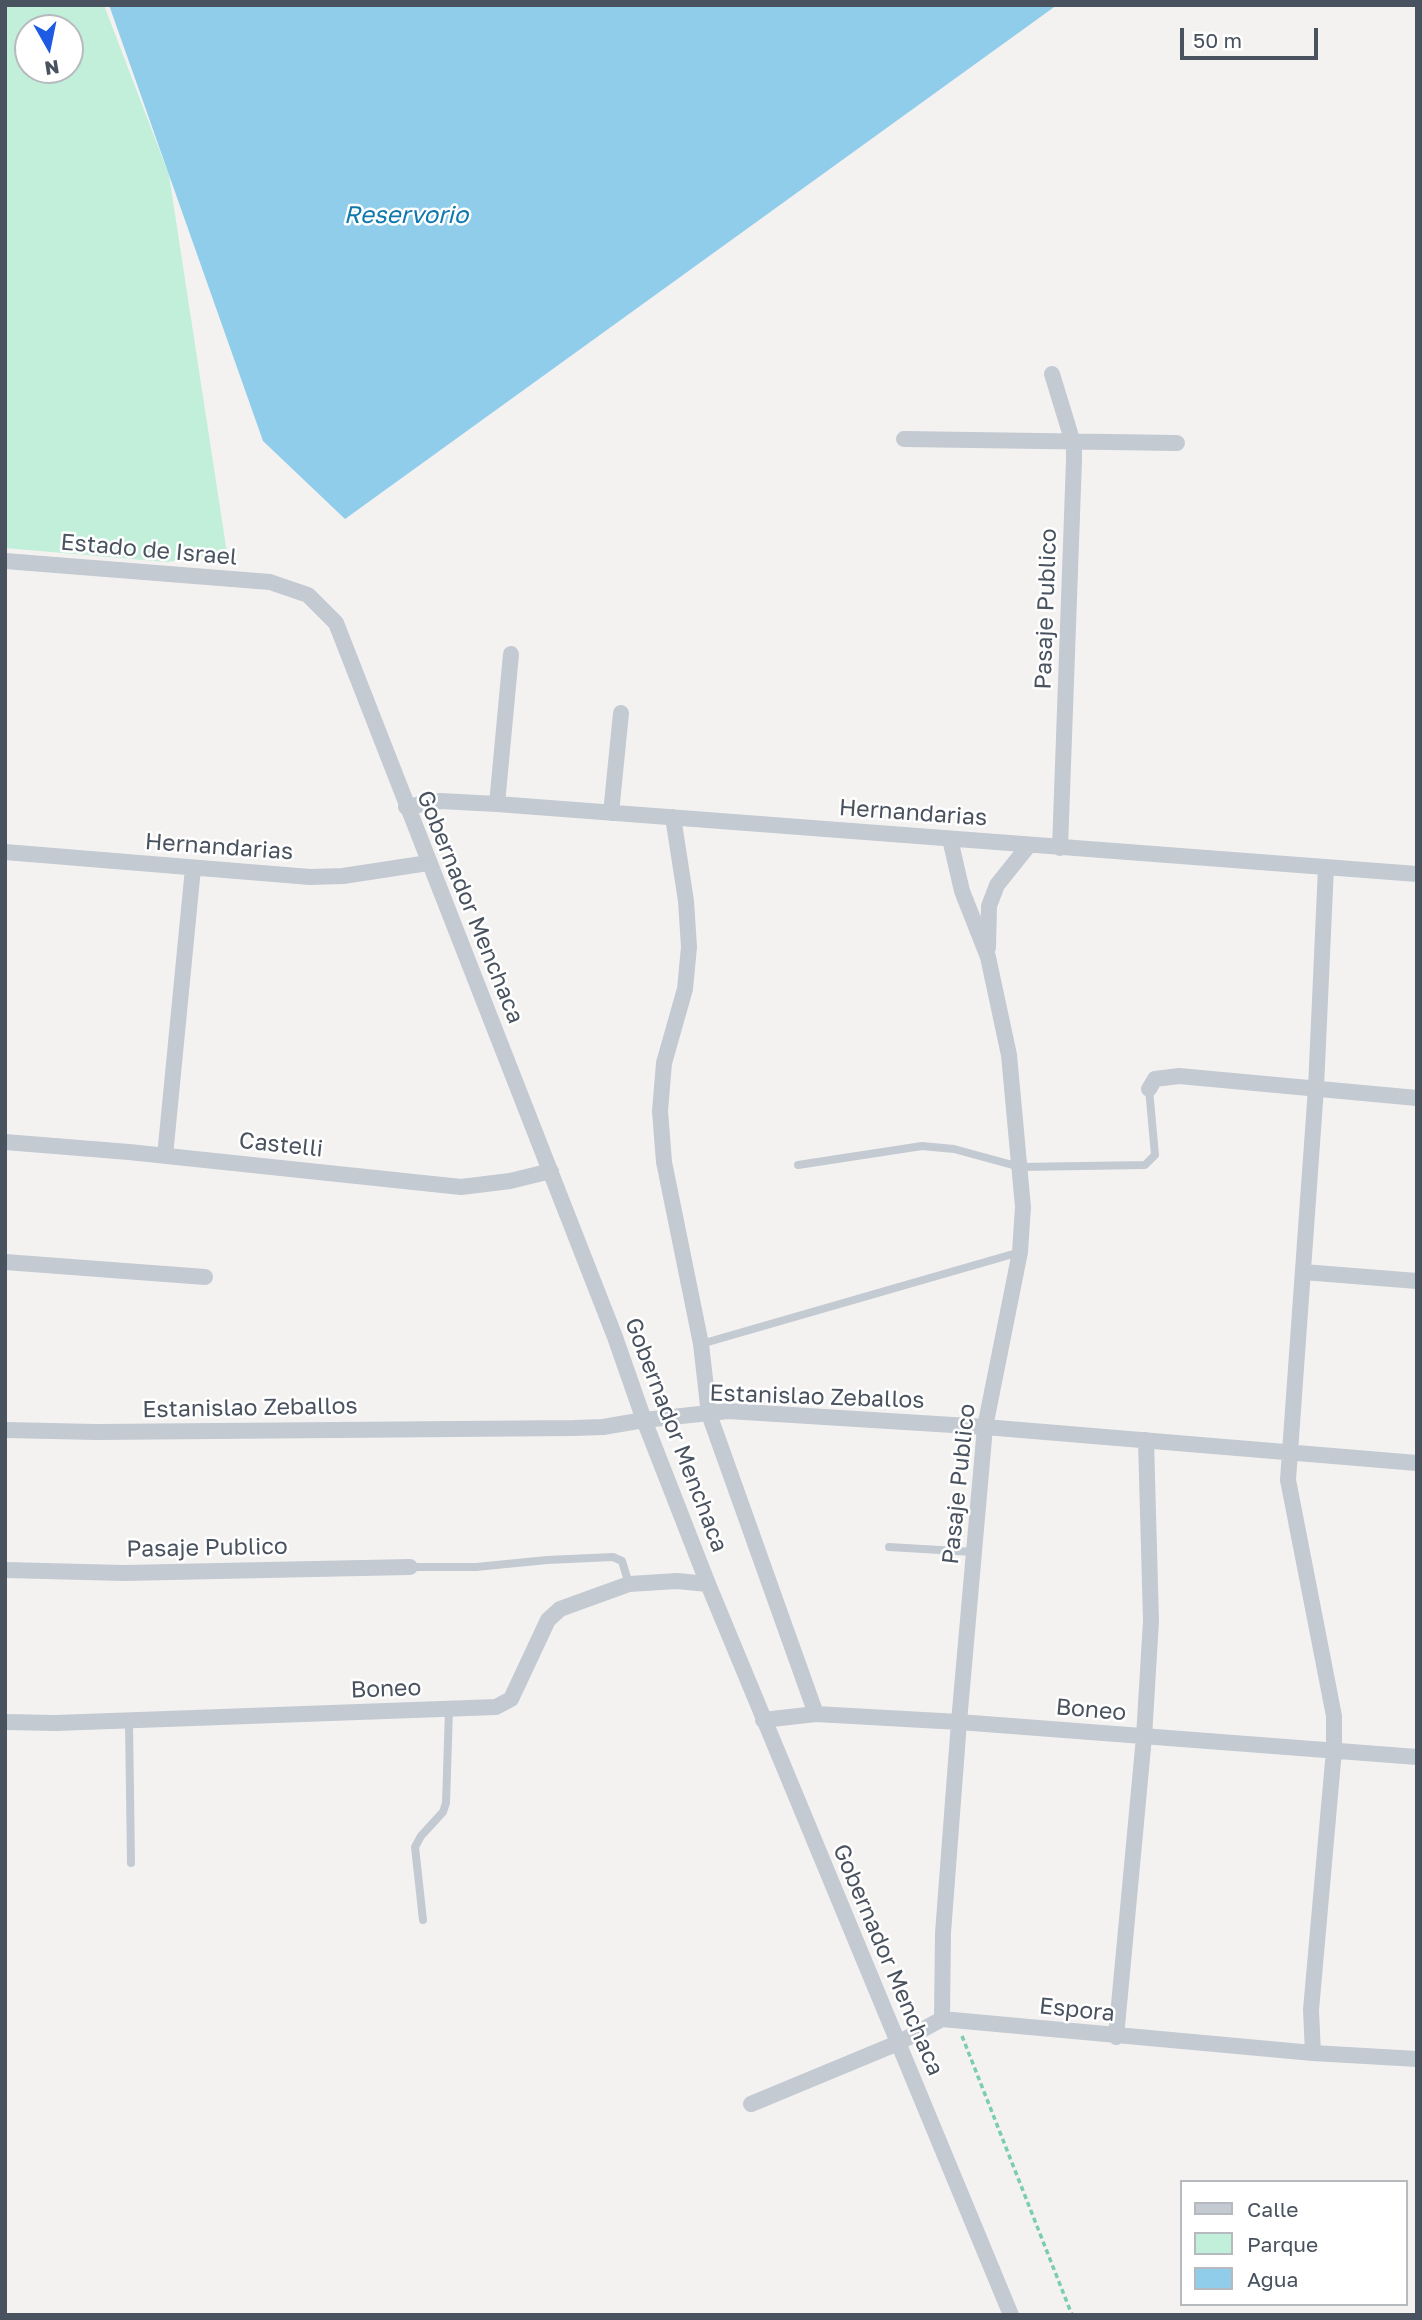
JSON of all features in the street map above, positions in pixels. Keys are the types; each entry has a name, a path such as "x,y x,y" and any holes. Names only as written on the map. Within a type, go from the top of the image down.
{"street":[{"name":"Pasaje Publico","path":"1052,374 1073,442 1074,460 1060,848"},
{"path":"904,439 1177,443"},
{"name":"Estado de Israel","path":"5,561 270,582 288,587"},
{"name":"Gobernador Menchaca","path":"288,587 308,595 336,623 615,1337 643,1420 762,1720 1011,2315"},
{"path":"497,804 511,654"},
{"path":"611,813 621,713"},
{"name":"Hernandarias","path":"406,807 440,801 497,804 1417,874"},
{"path":"673,817 686,901 689,947 685,989 664,1063 660,1111 664,1162 701,1344 709,1414 816,1714"},
{"name":"Pasaje Publico","path":"949,2020 943,1933 985,1427 1020,1252 1023,1207 1009,1055 988,957 962,891 950,839"},
{"name":"Pasaje Publico","path":"988,957 989,906 997,885 1029,845"},
{"name":"Hernandarias","path":"5,852 310,877 343,877 428,863"},
{"path":"1313,2053 1311,2010 1334,1750 1334,1716 1288,1480 1288,1453 1315,1088 1326,867"},
{"path":"165,1156 193,868"},
{"path":"1149,1089 1155,1079 1179,1076 1417,1098"},
{"name":"Castelli","path":"5,1142 461,1187 510,1181 551,1171"},
{"path":"5,1262 205,1277"},
{"path":"1303,1272 1417,1281"},
{"name":"Estanislao Zeballos","path":"5,1430 97,1432 574,1428 603,1427 728,1411 985,1427 1417,1463"},
{"path":"1116,2036 1144,1737 1151,1621 1146,1440"},
{"name":"Pasaje Publico","path":"5,1570 113,1573 410,1567"},
{"name":"Boneo","path":"5,1722 129,1721 449,1710 503,1705 510,1699 553,1614 588,1597 629,1584 677,1581 708,1584"},
{"name":"Boneo","path":"762,1720 816,1714 959,1722 1417,1757"},
{"path":"751,2104 949,2020"},
{"name":"Espora","path":"949,2020 1313,2053 1417,2059"}],"lane":[{"path":"798,1164 922,1146 954,1150 1020,1167 1145,1165 1155,1155 1149,1089"},
{"path":"701,1344 1020,1252"},
{"path":"889,1547 974,1552"},
{"path":"410,1567 476,1567 613,1557 622,1561 629,1584"},
{"path":"423,1920 415,1847 421,1836 443,1812 446,1802 449,1710"},
{"path":"129,1721 131,1863"}],"path":[{"path":"949,2020 1072,2315"}],"green space":[{"path":"5,5 104,5 169,175 227,553 167,562 5,548"}],"water":[{"name":"Reservorio","path":"109,5 1057,5 345,519 263,441"}]}
